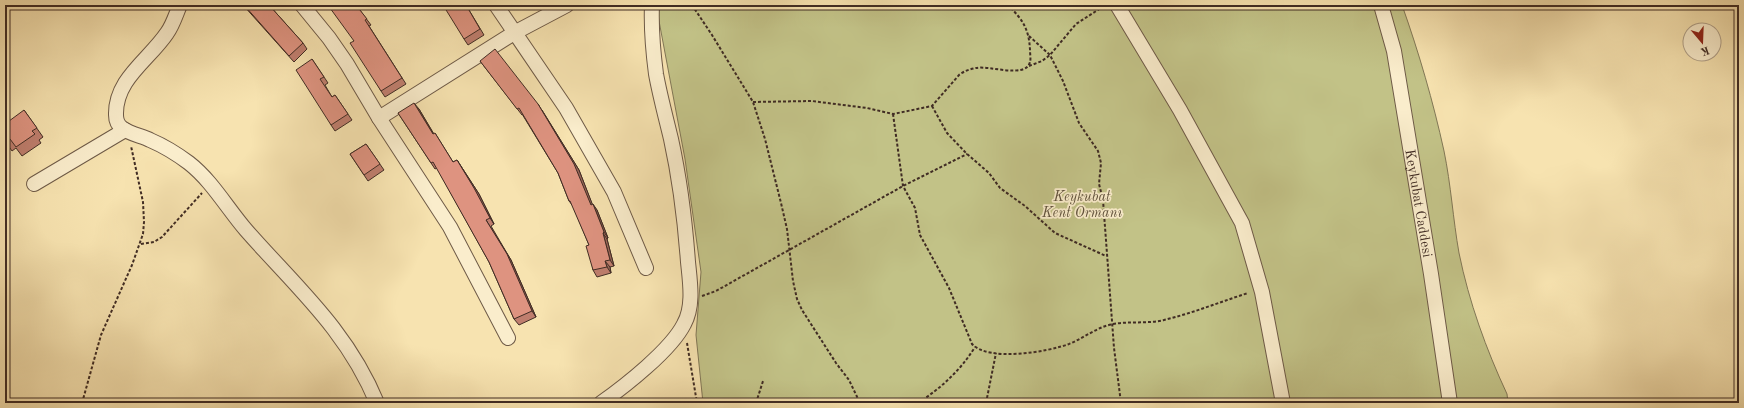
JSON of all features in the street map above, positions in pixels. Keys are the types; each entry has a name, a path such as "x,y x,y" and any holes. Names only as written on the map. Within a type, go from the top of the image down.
{"street":[{"path":"180,5 168,32 127,79 119,93 116,107 116,118 119,125 125,130 152,140 175,153 192,166 210,184 267,254 325,316 352,355 377,403"},
{"path":"302,5 348,64 379,118 450,226 508,338"},
{"path":"496,5 566,108 614,192 646,268"},
{"path":"379,118 514,33 567,5"},
{"path":"601,403 632,379 653,360 676,336 688,316 690,300 684,216 676,162 656,75 653,48 652,5"},
{"path":"1117,5 1180,110 1242,223 1261,289 1283,403"},
{"name":"Keykubat Caddesi","path":"1381,5 1394,51 1430,266 1450,403"},
{"path":"34,184 125,130"}],"path":[{"path":"692,5 753,102 775,177 787,230 792,281 797,299 802,310 836,363 849,380 860,403"},
{"path":"1008,5 1021,18 1028,36 1030,62 1028,66"},
{"path":"753,102 792,100 826,102 867,108 892,114 932,106 964,71 981,67 1018,71 1042,61 1050,55 1076,24 1106,5"},
{"path":"1028,36 1050,55 1063,81 1079,123 1096,146 1100,157 1099,184 1104,200 1106,256 1116,372 1121,403"},
{"path":"932,106 947,133 967,154 989,173 1000,188 1025,206 1056,233 1106,256"},
{"path":"892,114 903,186 915,208 918,230 922,241 949,288 970,340 975,347 983,351 1013,354 1054,348 1078,340 1097,329 1112,324 1163,320 1261,289"},
{"path":"82,403 101,335 140,244 144,222 143,202 132,152 125,130"},
{"path":"690,300 716,290 903,186 967,154"},
{"path":"140,244 154,242 162,237 210,184"},
{"path":"684,324 697,403"},
{"path":"918,403 951,378 975,347"},
{"path":"986,403 996,353"},
{"path":"756,403 762,381"}],"green space":[{"name":"Keykubat Kent Ormanı","path":"656,5 1402,5 1425,77 1440,132 1463,271 1485,343 1507,394 1508,403 703,403 696,335 701,272 685,159"}],"building":[{"path":"244,5 269,5 303,43 289,56"},
{"path":"335,5 356,5 367,19 365,20 402,78 381,91 350,43 354,41 330,8"},
{"path":"443,5 466,5 480,29 464,39"},
{"path":"495,49 538,104 574,164 591,205 593,204 604,232 610,260 605,261 607,267 593,270 586,246 589,245 558,173 519,108 517,109 480,61"},
{"path":"312,59 324,77 320,79 332,97 335,95 348,114 331,125 296,70"},
{"path":"414,103 433,134 435,133 453,162 457,160 474,188 490,218 486,220 507,254 532,311 514,319 489,262 433,162 431,163 398,113"},
{"path":"24,110 37,128 32,131 35,134 16,147 10,139 6,142 5,140 5,124"},
{"path":"366,144 380,164 364,175 350,154"}]}
